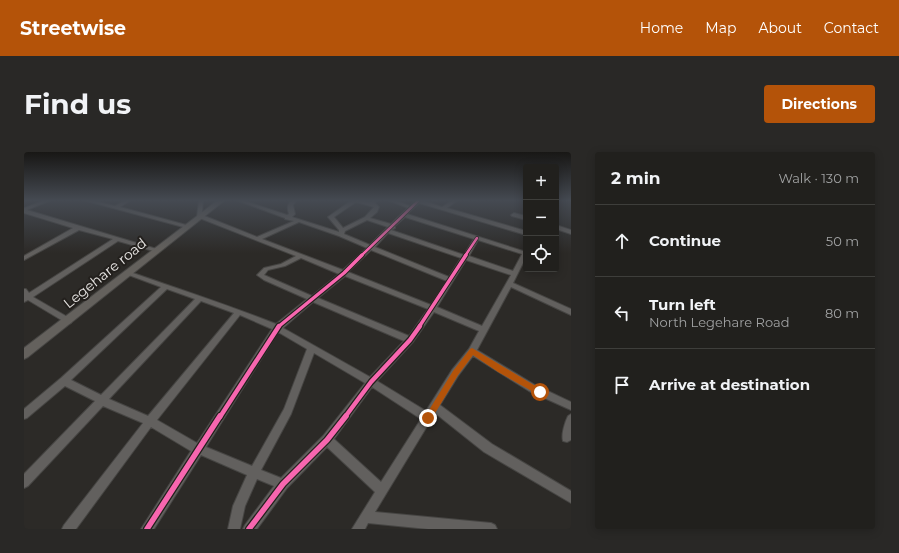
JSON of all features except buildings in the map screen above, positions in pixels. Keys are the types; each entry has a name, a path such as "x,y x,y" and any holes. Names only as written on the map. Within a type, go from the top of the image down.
{"main road":[{"name":"Legehare road","path":"24,354 68,321 197,218"}],"street":[{"path":"47,218 157,250"},
{"path":"154,218 187,226"},
{"path":"203,218 433,308 484,330"},
{"path":"287,218 341,233 370,247 451,280"},
{"path":"331,218 341,233"},
{"path":"341,233 366,218 466,258 516,274"},
{"path":"147,529 277,328 344,273 402,218"},
{"path":"412,218 523,251"},
{"path":"475,218 523,232"},
{"path":"258,238 298,221"},
{"path":"24,258 78,228"},
{"path":"559,228 571,232"},
{"path":"249,529 283,484 327,440 371,382 410,340 466,258 477,238"},
{"path":"68,321 25,296 117,239"},
{"path":"24,252 30,255"},
{"path":"301,256 283,266 266,269 260,275 266,279 410,340"},
{"path":"358,529 455,373 472,351 516,274 523,259"},
{"path":"128,273 239,312 277,328 371,382 428,418"},
{"path":"509,284 571,312"},
{"path":"24,415 64,381 166,286"},
{"path":"24,482 200,298"},
{"path":"68,529 150,421 239,312"},
{"path":"234,529 238,506 247,485 288,412 312,348"},
{"path":"472,351 521,382 571,406"},
{"path":"64,381 103,401 150,421 198,449 255,471 283,484"},
{"path":"435,407 488,448 571,497"},
{"path":"567,437 571,419"},
{"path":"327,440 382,491"},
{"path":"366,517 491,529"}],"cycle path":[{"path":"147,529 277,328 344,273 401,218"},
{"path":"249,529 283,484 327,440 371,382 410,340 433,308 477,238"}],"route":[{"path":"428,418 455,373 472,351 501,370 540,392"}]}
